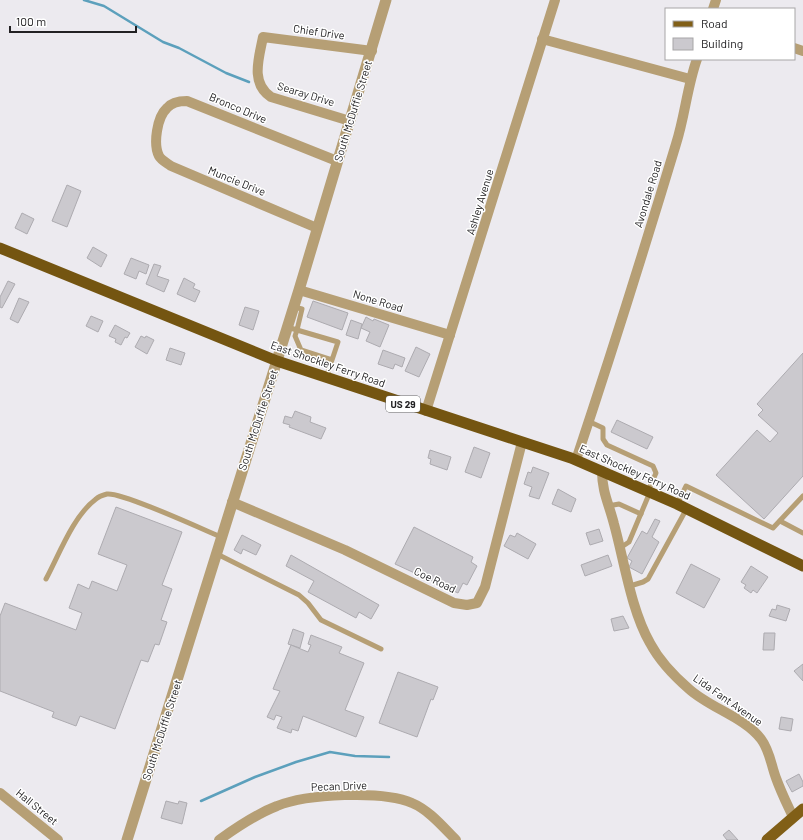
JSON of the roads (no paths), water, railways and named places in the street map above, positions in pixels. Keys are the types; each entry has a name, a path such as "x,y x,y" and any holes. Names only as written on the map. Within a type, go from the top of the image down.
{"highway":[{"name":"East Shockley Ferry Road","path":"0,248 276,361 576,460 682,506 803,566"}],"main road":[{"path":"767,840 803,809"}],"street":[{"name":"South McDuffie Street","path":"127,840 276,361 292,328 294,307 337,161 372,51 386,0"},
{"name":"Ashley Avenue","path":"426,411 555,0"},
{"name":"Chief Drive","path":"263,37 372,51"},
{"name":"Searay Drive","path":"263,37 257,73 260,87 264,92 270,97 350,121"},
{"path":"542,39 690,79"},
{"name":"Avondale Road","path":"576,460 623,316 677,142 690,79 697,60"},
{"name":"Bronco Drive","path":"156,147 157,132 167,107 179,101 187,101 337,161"},
{"name":"Muncie Drive","path":"156,147 159,156 170,166 318,228"},
{"name":"None Road","path":"299,290 450,335"},
{"name":"Coe Road","path":"232,502 345,550 454,603 467,606 477,603 485,588 522,442"},
{"name":"Lida Fant Avenue","path":"602,471 602,488 642,628 659,657 693,693 747,727 760,738 767,747 775,776 793,817"},
{"name":"Pecan Drive","path":"219,840 256,816 279,805 307,799 346,796 394,797 413,803 424,810 456,840"},
{"name":"Hall Street","path":"2,798 58,840"}],"lane":[{"path":"292,328 338,342 326,378"},
{"path":"292,328 302,350 312,352 332,360"},
{"path":"315,342 317,335"},
{"path":"588,421 603,428 603,439 607,445 653,466 656,473 641,514 628,542 620,548"},
{"path":"630,586 648,579 682,506 686,486 773,528 803,496"},
{"path":"46,579 84,510 96,498 107,494 118,496 162,512 221,537"},
{"path":"608,506 619,504 641,514"},
{"path":"780,521 803,533"},
{"path":"216,554 299,595 308,603 321,620 381,649"}],"waterway":[{"path":"84,0 104,6 163,42 179,48 226,73 249,82"},
{"path":"201,801 255,777 296,762 330,752 355,756 389,757"}]}
